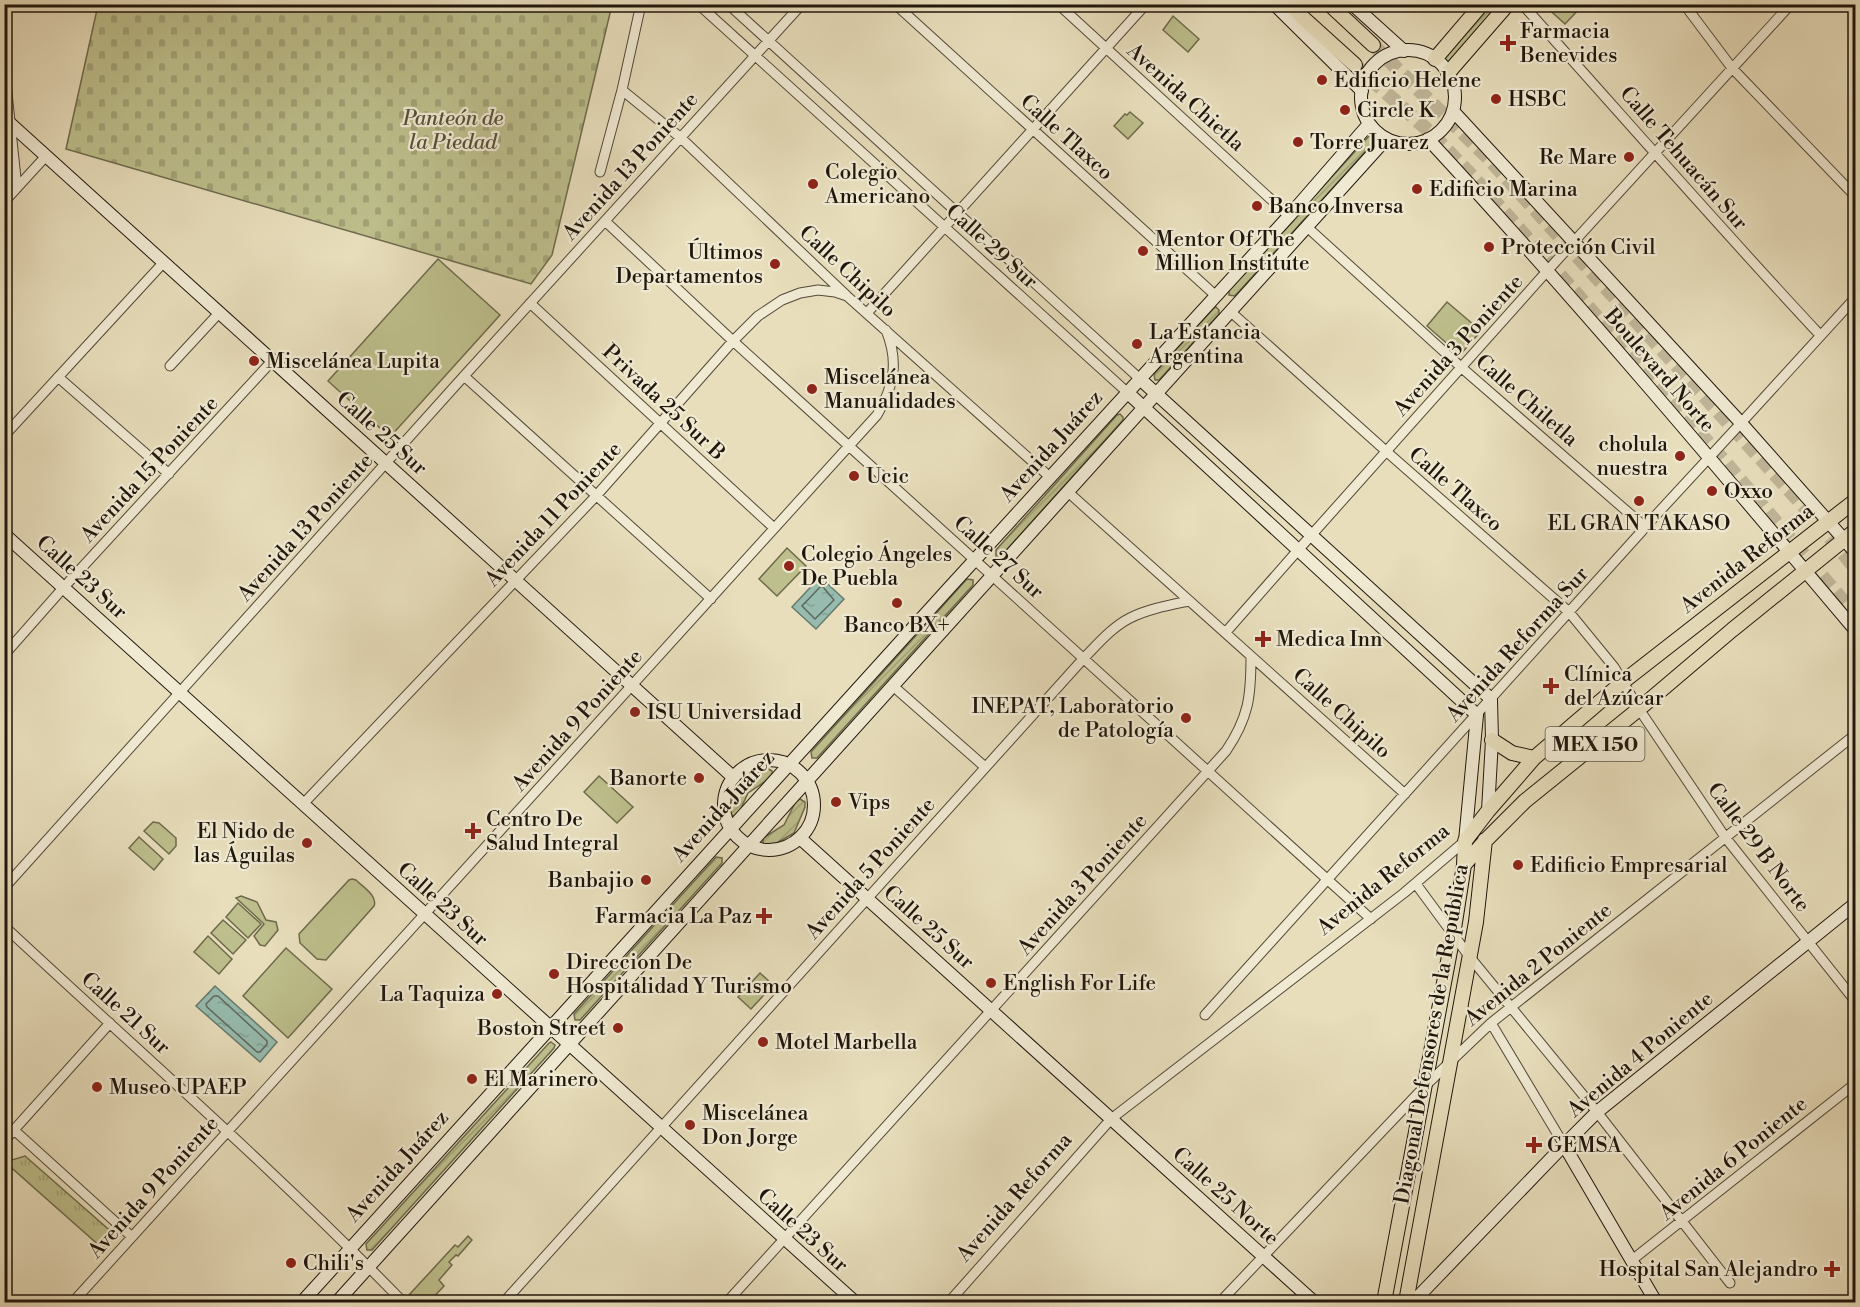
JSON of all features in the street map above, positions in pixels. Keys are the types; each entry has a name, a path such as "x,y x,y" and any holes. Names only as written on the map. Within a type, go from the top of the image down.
{"main road":[{"path":"1274,4 1362,91"},
{"path":"1291,4 1323,37 1355,65"},
{"path":"1329,4 1373,45"},
{"path":"1352,4 1404,51"},
{"path":"1435,59 1482,4"},
{"path":"1448,73 1508,4"},
{"path":"1404,51 1425,54 1435,59 1452,80 1455,95 1453,111 1444,127 1428,140 1413,144 1386,139 1377,133 1364,113 1362,102 1362,91 1367,76 1376,63 1389,55 1404,51"},
{"name":"Boulevard Norte","path":"1453,111 1742,423 1856,553"},
{"name":"Calle 25 Sur","path":"8,121 733,777"},
{"name":"Avenida Juárez","path":"302,1302 1370,124"},
{"name":"Avenida Juárez","path":"337,1302 1386,139"},
{"name":"Boulevard Norte","path":"1428,140 1548,270 1856,631"},
{"path":"1140,379 1491,699"},
{"path":"1128,393 1477,715"},
{"name":"Avenida Reforma","path":"1465,841 1534,758 1624,681 1856,500"},
{"name":"Avenida Reforma","path":"1464,865 1525,801 1856,530"},
{"name":"Calle 23 Sur","path":"4,534 855,1302"},
{"name":"Diagonal Defensores de la República","path":"1406,1302 1476,922 1488,811 1492,740 1491,699"},
{"name":"Diagonal Defensores de la República","path":"1384,1302 1453,935 1464,865 1477,715"},
{"path":"1492,740 1512,753 1534,758"},
{"path":"771,760 789,764 802,774 812,792 813,817 808,828 791,845 779,850 767,851 748,846 730,830 724,817 723,803 726,789 742,768 753,762 771,760"},
{"name":"Calle 25 Sur","path":"800,838 1111,1119"},
{"name":"Avenida 4 Poniente","path":"1413,1302 1597,1112 1856,903"},
{"name":"Calle 25 Norte","path":"1111,1119 1314,1302"},
{"path":"1563,1145 1632,1260 1653,1301"}],"street":[{"path":"600,172 622,90 641,4"},
{"name":"Calle 29 Sur","path":"698,4 1128,393"},
{"name":"Calle 29 Sur","path":"728,4 1140,379"},
{"name":"Avenida 13 Poniente","path":"4,888 802,4"},
{"name":"Calle Tlaxco","path":"895,4 1215,296"},
{"name":"Avenida Chietla","path":"1058,4 1289,216"},
{"path":"867,313 1146,4"},
{"name":"Calle Tehuacán Sur","path":"1522,4 1732,241 1820,335"},
{"path":"1684,4 1732,68 1856,197"},
{"name":"Avenida 3 Poniente","path":"1226,632 1574,241 1791,4"},
{"path":"4,64 8,121 17,188"},
{"name":"Calle Chipilo","path":"622,90 681,138 848,296 1051,478"},
{"path":"4,202 46,156"},
{"name":"Calle 27 Sur","path":"605,220 733,341 1371,919"},
{"name":"Calle Chiletla","path":"1307,227 1462,368 1645,526"},
{"path":"4,436 164,262"},
{"name":"Avenida 11 Poniente","path":"304,803 596,496 733,341 758,316 782,300 800,292 818,290 848,296"},
{"name":"Avenida Reforma Sur","path":"1205,1015 1645,526 1856,297"},
{"name":"Privada 25 Sur B","path":"530,303 774,528"},
{"name":"Calle Tlaxco","path":"1232,312 1569,612 1624,681 1639,709"},
{"path":"170,366 219,313"},
{"name":"Avenida 9 Poniente","path":"73,1302 877,415 890,388 894,362 893,346 886,330"},
{"name":"Avenida 15 Poniente","path":"4,655 272,361"},
{"path":"464,376 711,599"},
{"path":"58,377 168,474"},
{"name":"Calle Chipilo","path":"1068,492 1405,794"},
{"name":"Avenida 5 Poniente","path":"504,1302 1084,658 1116,627 1131,618 1190,601"},
{"name":"Avenida 3 Poniente","path":"728,1302 1226,751 1238,733 1246,714 1250,697 1251,656"},
{"path":"893,686 985,767"},
{"name":"Calle 29 B Norte","path":"1639,709 1725,837 1856,1002"},
{"name":"Avenida 2 Poniente","path":"1220,1302 1449,1061 1510,1006 1856,734"},
{"name":"Avenida Reforma","path":"949,1302 1111,1119 1416,884 1465,841"},
{"path":"1416,884 1469,956 1597,1112 1730,1283"},
{"name":"Calle 21 Sur","path":"4,926 228,1132 403,1302"},
{"path":"4,1141 110,1023"},
{"path":"1491,1023 1563,1145"},
{"name":"Avenida 6 Poniente","path":"1632,1260 1856,1083"},
{"path":"14,1130 132,1237"}],"green space":[{"name":"Panteón de la Piedad","path":"98,5 612,5 552,255 531,284 66,149"},
{"path":"1490,5 1501,5 1448,63 1442,62 1443,57"},
{"path":"1544,5 1583,5 1565,24"},
{"path":"1173,16 1199,39 1188,52 1163,30"},
{"path":"1130,112 1143,123 1128,139 1114,126"},
{"path":"1369,136 1374,137 1374,142 1235,296 1229,295 1229,290"},
{"path":"438,259 500,315 390,437 328,381"},
{"path":"1447,302 1481,331 1460,355 1427,326"},
{"path":"1216,307 1219,314 1159,380 1155,380 1154,374"},
{"path":"1120,414 1123,420 1001,556 996,556 996,550"},
{"path":"787,548 806,566 777,596 759,579"},
{"path":"967,579 973,580 973,585 817,758 812,758 811,752"},
{"path":"767,768 772,771 772,777 748,793 738,815 735,817 730,814 728,811 740,783"},
{"path":"599,776 633,807 617,823 584,792"},
{"path":"800,799 805,802 805,807 794,833 770,847 763,846 763,838 784,825 796,801"},
{"path":"153,822 159,823 176,838 176,846 169,854 144,831"},
{"path":"139,837 163,859 154,870 129,848"},
{"path":"716,857 722,858 722,863 580,1020 575,1020 574,1014"},
{"path":"352,879 372,895 374,906 326,960 317,959 300,943 299,934"},
{"path":"241,896 257,902 266,920 276,922 278,930 265,946 260,945 254,936 264,924 236,898"},
{"path":"238,903 261,924 248,938 226,917"},
{"path":"223,920 246,940 233,954 211,933"},
{"path":"208,936 232,959 219,974 194,952"},
{"path":"286,948 332,989 288,1038 243,996"},
{"path":"760,973 773,985 751,1009 738,997"},
{"path":"551,1042 555,1045 554,1048 372,1250 367,1250 366,1244"},
{"path":"25,1156 115,1235 102,1248 5,1162"},
{"path":"468,1236 472,1240 458,1256 456,1255 449,1262 452,1265 439,1280 444,1286 429,1302 417,1302 409,1295 455,1245 458,1247"}],"water":[{"path":"820,577 844,599 816,629 792,607"},
{"path":"215,986 277,1042 260,1062 196,1006"}],"tunnel":[{"path":"1373,45 1489,159 1807,510 1856,569"},
{"path":"1355,65 1431,133 1475,179 1715,450 1856,616"}],"place":[{"name":"Farmacia Benevides","path":"1508,43"},
{"name":"Edificio Helene","path":"1322,80"},
{"name":"HSBC","path":"1496,99"},
{"name":"Circle K","path":"1345,110"},
{"name":"Torre Juarez","path":"1298,142"},
{"name":"Re Mare","path":"1629,157"},
{"name":"Colegio Americano","path":"813,184"},
{"name":"Edificio Marina","path":"1417,189"},
{"name":"Banco Inversa","path":"1257,206"},
{"name":"Protección Civil","path":"1489,247"},
{"name":"Mentor Of The Million Institute","path":"1143,251"},
{"name":"Últimos Departamentos","path":"775,264"},
{"name":"La Estancia Argentina","path":"1137,344"},
{"name":"Miscelánea Lupita","path":"254,361"},
{"name":"Miscelánea Manualidades","path":"812,389"},
{"name":"cholula nuestra","path":"1680,456"},
{"name":"Ucic","path":"854,476"},
{"name":"Oxxo","path":"1712,491"},
{"name":"EL GRAN TAKASO","path":"1639,501"},
{"name":"Colegio Ángeles De Puebla","path":"789,566"},
{"name":"Banco BX+","path":"897,603"},
{"name":"Medica Inn","path":"1263,639"},
{"name":"Clínica del Azúcar","path":"1551,686"},
{"name":"ISU Universidad","path":"635,712"},
{"name":"INEPAT, Laboratorio de Patología","path":"1186,718"},
{"name":"Banorte","path":"699,778"},
{"name":"Vips","path":"836,802"},
{"name":"Centro De Salud Integral","path":"473,831"},
{"name":"El Nido de las Águilas","path":"307,843"},
{"name":"Edificio Empresarial","path":"1518,865"},
{"name":"Banbajio","path":"646,880"},
{"name":"Farmacia La Paz","path":"764,916"},
{"name":"Direccion De Hospitalidad Y Turismo","path":"554,974"},
{"name":"English For Life","path":"991,983"},
{"name":"La Taquiza","path":"497,994"},
{"name":"Boston Street","path":"618,1028"},
{"name":"Motel Marbella","path":"763,1042"},
{"name":"El Marinero","path":"472,1079"},
{"name":"Museo UPAEP","path":"97,1087"},
{"name":"Miscelánea Don Jorge","path":"690,1125"},
{"name":"GEMSA","path":"1534,1145"},
{"name":"Chili's","path":"291,1263"},
{"name":"Hospital San Alejandro","path":"1832,1269"}]}
